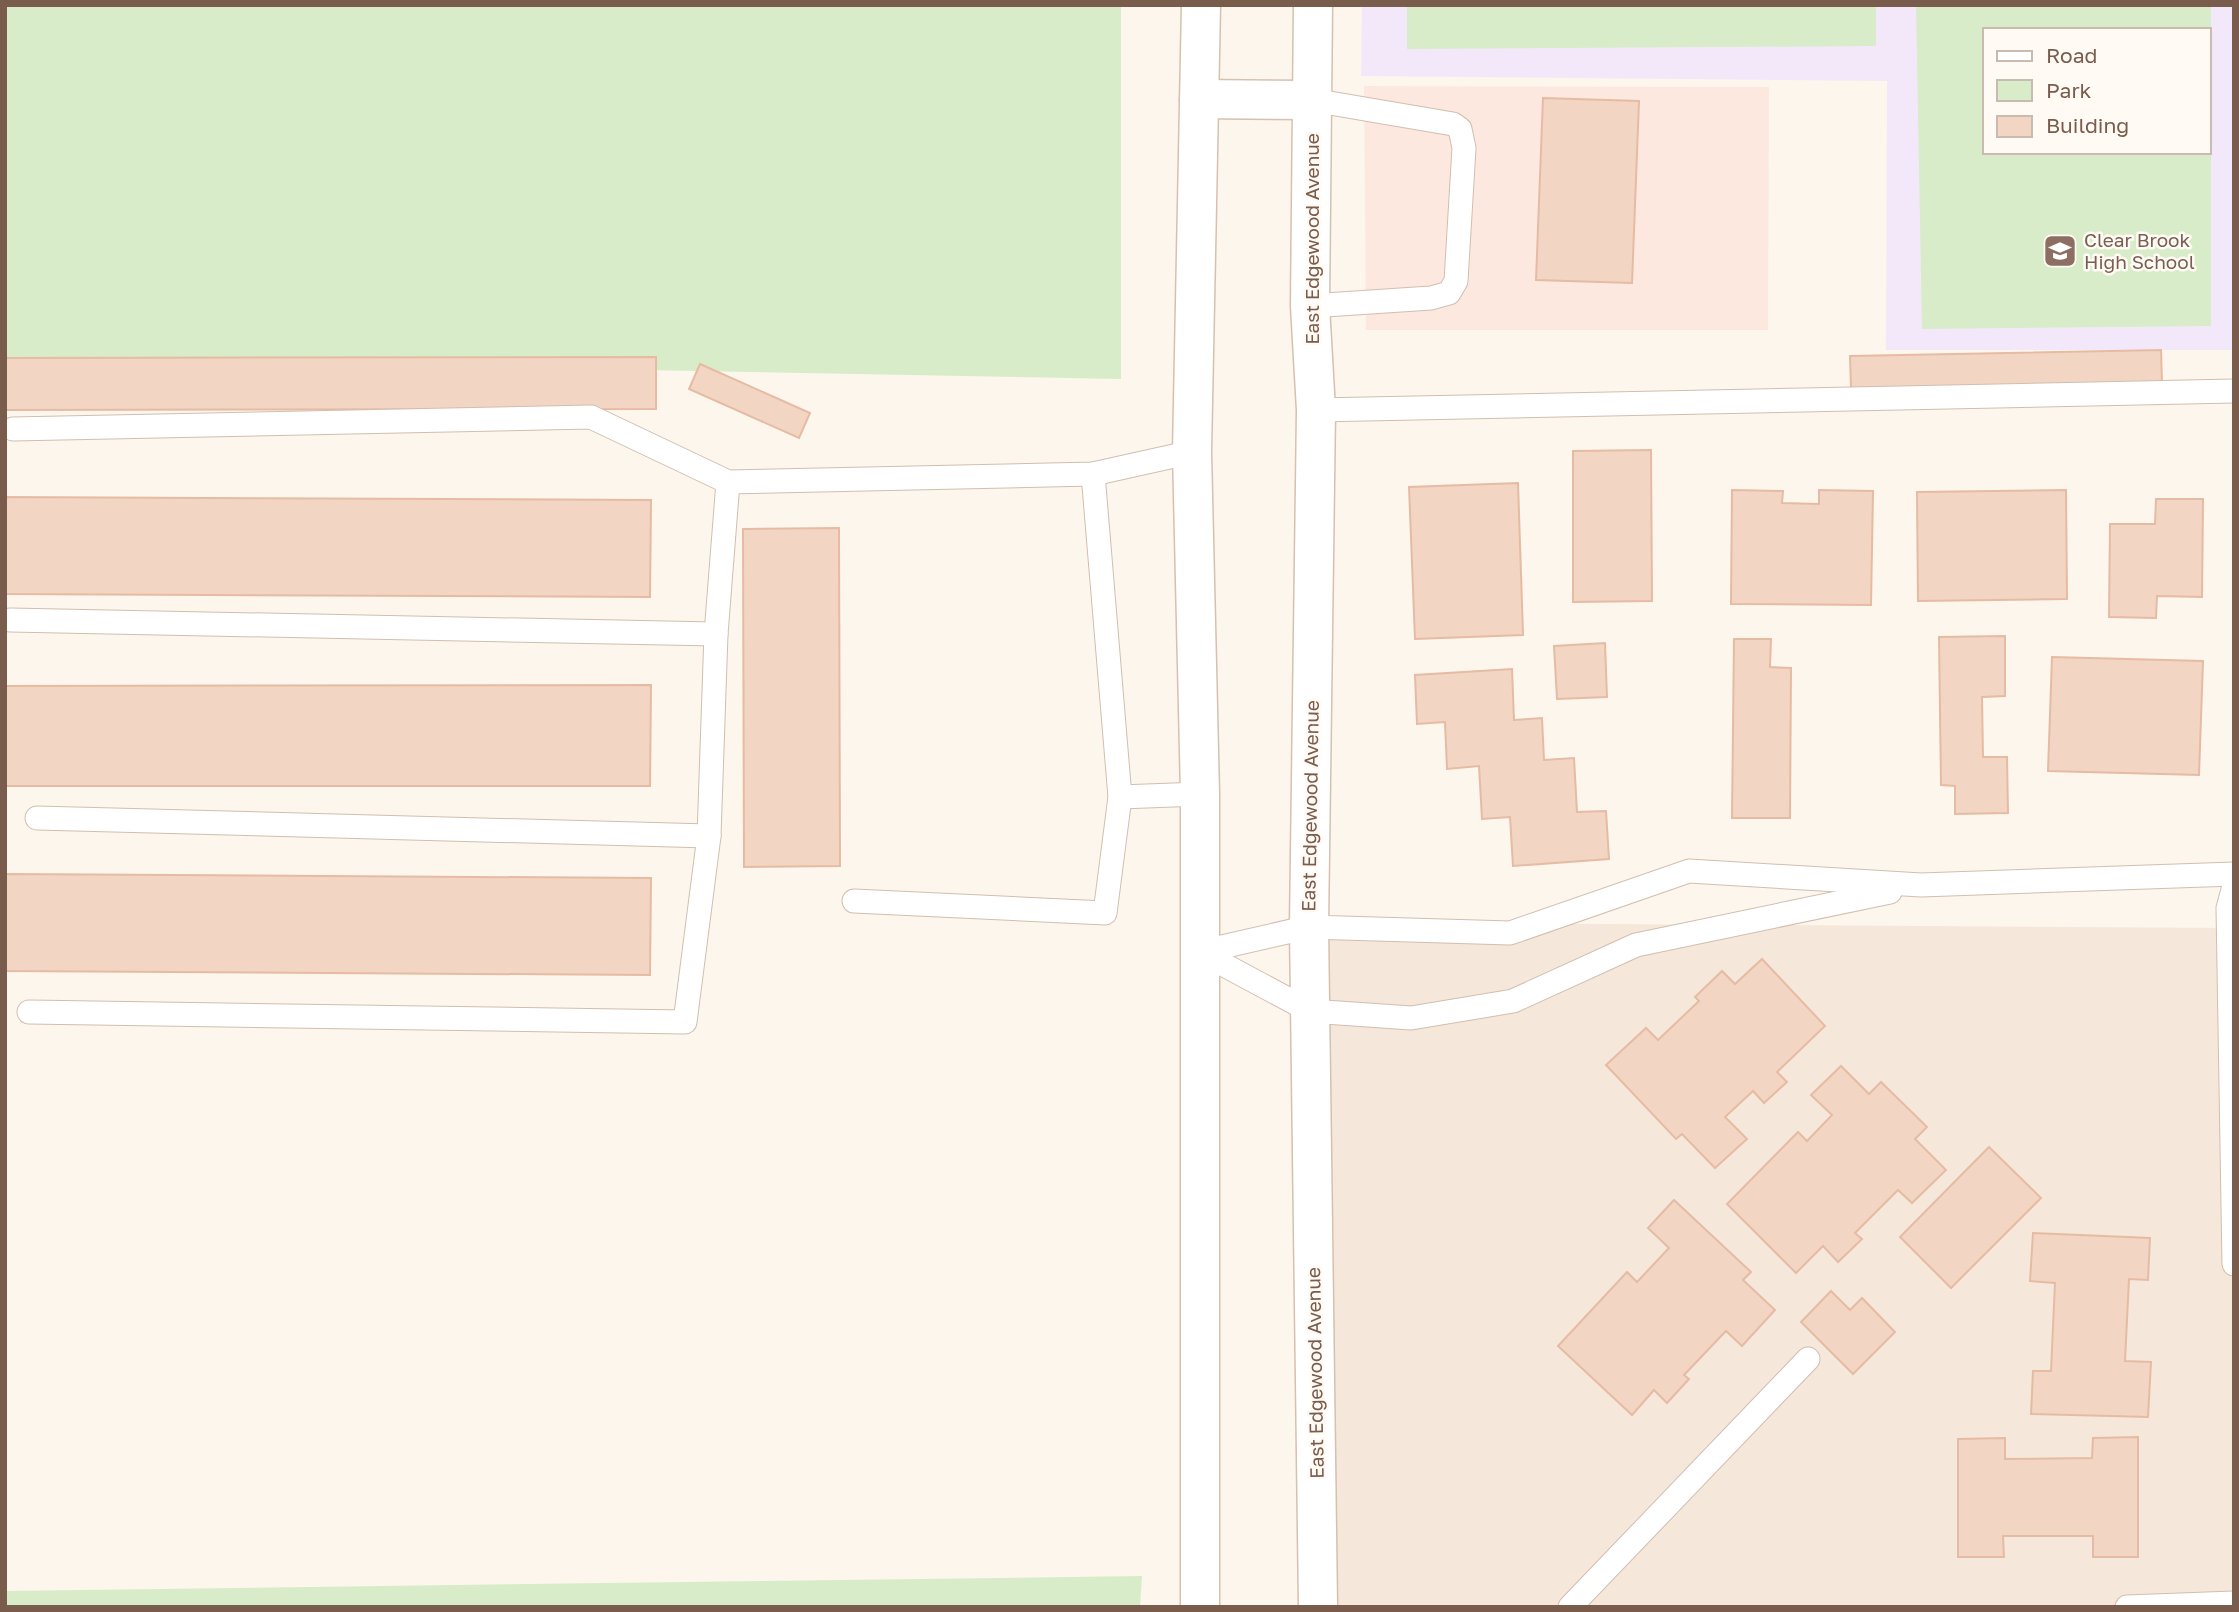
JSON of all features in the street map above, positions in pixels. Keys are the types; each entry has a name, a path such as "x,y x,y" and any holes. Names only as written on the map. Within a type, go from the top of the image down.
{"main road":[{"path":"1199,1607 1200,794 1192,452 1200,5"},
{"name":"East Edgewood Avenue","path":"1313,5 1310,306 1317,410 1308,927 1318,1607"},
{"path":"1199,99 1312,100"}],"lane":[{"path":"1310,306 1432,298 1450,293 1456,281 1464,148 1460,129 1453,124 1312,100"},
{"path":"1317,410 2234,391"},
{"path":"13,429 591,417 727,482 1093,474 1192,452"},
{"path":"853,901 1105,913 1120,797 1093,474"},
{"path":"29,1012 685,1022 709,836 716,634 727,482"},
{"path":"10,620 716,634"},
{"path":"1120,797 1200,794"},
{"path":"37,818 709,836"},
{"path":"1200,952 1308,927 1510,933 1689,871 1921,885 2234,874"},
{"path":"1200,952 1310,1011 1411,1018 1513,1001 1636,945 1921,885"},
{"path":"2234,886 2228,908 2234,1264"},
{"path":"1570,1607 1808,1359"},
{"path":"2127,1607 2234,1603"}],"shaded area":[{"name":"Clear Brook High School","path":"1362,5 2234,5 2234,350 1886,350 1887,81 1361,76"},
{"path":"1364,86 1769,87 1768,330 1366,330"},
{"path":"1306,922 2234,928 2234,1607 1298,1607"}],"green space":[{"path":"5,5 1121,5 1121,379 5,358"},
{"path":"1407,5 1876,5 1876,46 1407,49"},
{"path":"1916,5 2211,5 2211,28 1983,28 1983,154 2211,154 2211,326 1922,329"},
{"path":"1142,1576 1140,1607 5,1607 5,1591"}],"building":[{"path":"1543,98 1639,101 1632,283 1536,280"},
{"path":"2161,350 2162,383 1851,389 1850,356"},
{"path":"656,357 656,409 5,410 5,358"},
{"path":"700,364 810,413 799,438 689,389"},
{"path":"1651,450 1652,601 1573,602 1573,451"},
{"path":"1518,483 1523,635 1415,639 1409,487"},
{"path":"1732,490 1783,491 1782,503 1819,504 1819,490 1873,491 1871,605 1731,604"},
{"path":"2066,490 2067,599 1918,601 1917,492"},
{"path":"5,497 651,500 650,597 5,594"},
{"path":"2156,499 2203,499 2202,597 2157,596 2156,618 2109,617 2110,524 2155,524"},
{"path":"839,528 840,866 744,867 743,529"},
{"path":"2005,636 2005,696 1982,697 1983,757 2007,757 2008,813 1955,814 1955,786 1941,785 1939,637"},
{"path":"1734,639 1771,639 1770,667 1791,668 1790,818 1732,818"},
{"path":"1605,643 1607,697 1557,699 1554,646"},
{"path":"2052,657 2203,661 2199,775 2048,771"},
{"path":"1512,669 1514,720 1542,718 1544,760 1574,758 1577,812 1606,811 1609,859 1513,866 1510,817 1482,819 1479,766 1447,769 1445,722 1417,724 1415,675"},
{"path":"651,685 650,786 5,786 5,686"},
{"path":"5,874 651,878 650,975 5,971"},
{"path":"1762,959 1825,1026 1777,1072 1787,1082 1764,1103 1753,1091 1725,1117 1747,1139 1715,1168 1682,1134 1676,1139 1606,1065 1646,1028 1658,1040 1699,1001 1695,997 1722,971 1735,984"},
{"path":"1841,1066 1869,1094 1881,1082 1927,1127 1915,1139 1946,1170 1912,1203 1898,1190 1855,1233 1862,1239 1838,1262 1823,1246 1796,1273 1727,1204 1798,1132 1807,1141 1832,1115 1811,1095"},
{"path":"1989,1147 2041,1198 1951,1288 1900,1237"},
{"path":"1674,1200 1751,1272 1743,1280 1775,1310 1742,1346 1726,1331 1684,1375 1689,1379 1667,1403 1654,1390 1632,1415 1558,1346 1627,1272 1637,1282 1669,1248 1648,1228"},
{"path":"2033,1233 2150,1238 2148,1280 2129,1279 2125,1361 2151,1362 2148,1417 2031,1414 2033,1371 2051,1371 2055,1283 2030,1281"},
{"path":"1831,1291 1850,1310 1862,1298 1895,1332 1853,1374 1801,1322"},
{"path":"2138,1437 2138,1557 2093,1557 2093,1536 2003,1536 2004,1557 1958,1557 1958,1439 2005,1438 2005,1459 2092,1458 2093,1438"}],"place":[{"name":"Clear Brook High School","path":"2060,251"}]}
